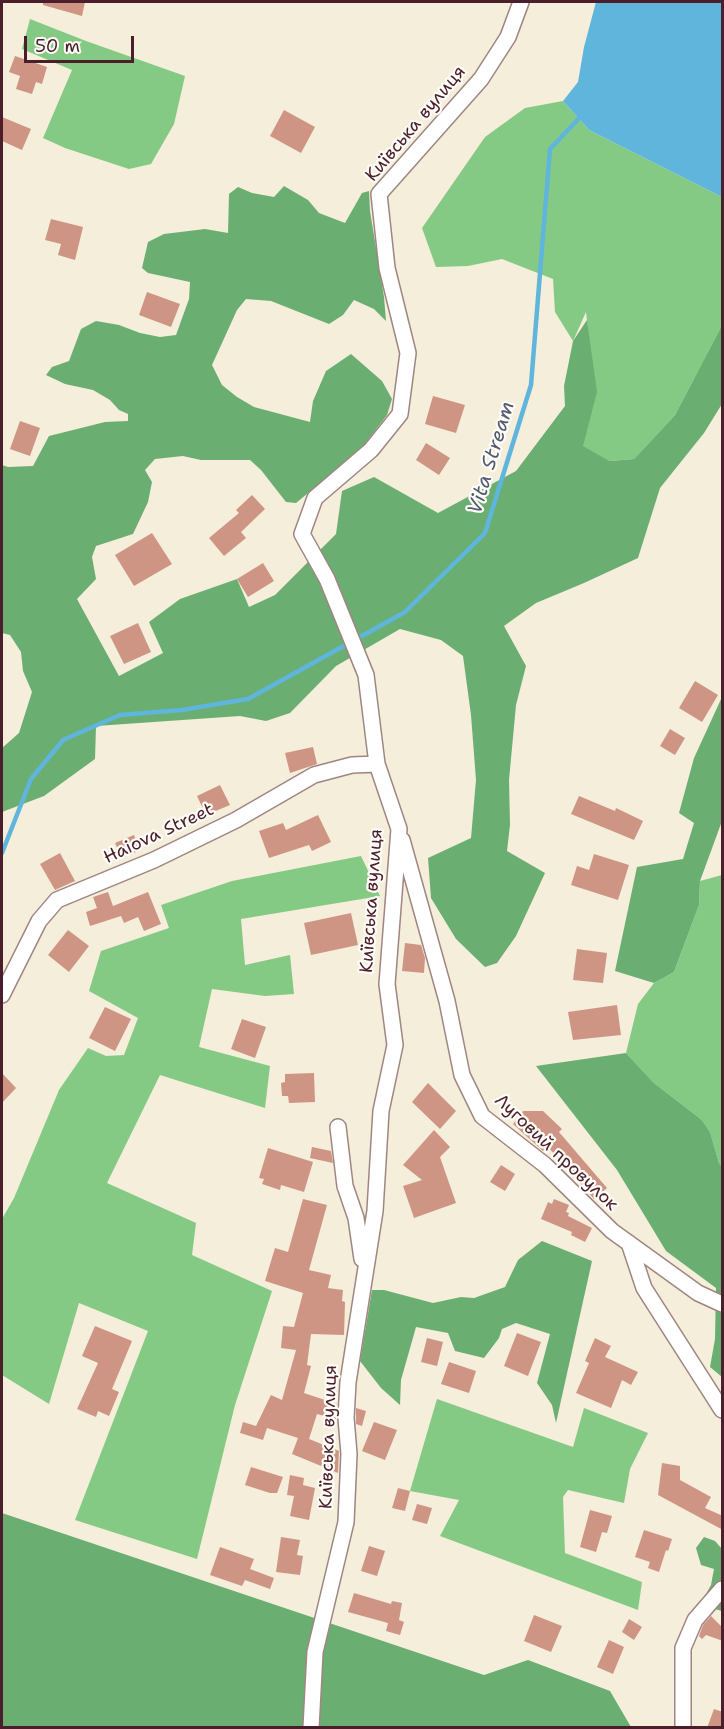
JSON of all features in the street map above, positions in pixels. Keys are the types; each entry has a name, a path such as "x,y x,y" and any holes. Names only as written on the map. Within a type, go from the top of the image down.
{"street":[{"name":"Київська вулиця","path":"311,1728 315,1652 346,1522 349,1454 346,1418 348,1382 375,1211 381,1111 395,1045 387,984 399,829 377,764 366,675 327,579 302,534 315,498 371,450 400,414 408,353 387,268 379,194 481,79 508,37 521,2"},
{"name":"Haiova Street","path":"2,995 39,921 57,900 154,860 236,820 314,775 352,765 377,764"},
{"name":"Луговий провулок","path":"399,829 447,1001 462,1075 482,1116 546,1165 612,1232 698,1293 723,1304"},
{"path":"338,1127 345,1186 356,1218 364,1275"},
{"path":"629,1243 644,1288 723,1410"},
{"path":"683,1728 683,1648 695,1620 723,1588"}],"green space":[{"path":"30,19 185,76 174,124 151,164 129,169 65,148 43,138 72,70 22,49"},
{"path":"563,101 589,130 722,197 722,325 675,415 634,459 610,461 582,446 588,422 590,347 586,312 573,341 555,312 553,279 502,259 468,266 436,267 422,228 485,137 525,108"},
{"path":"284,186 308,200 319,213 345,223 362,193 369,191 386,321 374,309 354,300 343,315 329,324 271,301 246,299 237,310 212,365 222,385 254,407 310,422 313,401 326,371 351,354 382,381 392,399 387,415 361,449 296,503 286,502 261,470 250,460 201,460 183,456 155,459 145,470 152,482 148,502 133,534 96,546 92,557 96,579 77,599 119,676 163,653 149,622 180,599 237,579 249,607 275,595 336,534 342,491 374,477 438,513 516,471 565,406 564,386 573,341 587,320 597,392 583,446 610,461 634,459 675,415 722,325 722,404 704,433 660,488 638,558 536,603 504,626 526,666 516,705 509,780 510,825 507,851 545,873 516,936 497,963 485,967 456,939 431,898 428,858 471,838 476,780 471,715 463,656 441,640 400,629 336,666 290,713 266,721 240,716 96,726 95,759 44,796 2,812 2,748 19,733 32,692 23,671 21,652 10,635 2,633 2,465 8,467 33,466 49,436 105,422 128,421 128,414 93,390 65,384 46,375 52,367 69,361 81,329 96,321 160,337 176,335 189,299 190,282 148,273 142,268 148,242 164,234 205,229 228,233 229,194 238,187 252,193 274,197"},
{"path":"722,697 722,821 700,881 699,905 674,972 654,983 615,971 637,867 683,859 694,823 679,813 694,758"},
{"path":"361,856 380,896 241,919 245,965 290,955 294,994 265,996 212,989 199,1047 270,1066 265,1108 160,1075 107,1183 196,1223 192,1255 272,1291 235,1405 197,1559 75,1520 148,1331 79,1303 49,1404 2,1375 2,1219 14,1198 59,1090 88,1048 106,1056 124,1055 138,1018 89,991 101,951 169,928 161,905 232,881"},
{"path":"722,875 722,1167 710,1132 702,1120 654,1083 626,1053 638,1004 654,983 674,972 699,905 700,881"},
{"path":"626,1053 654,1083 702,1120 710,1132 722,1167 722,1377 710,1367 715,1339 716,1288 666,1251 617,1170 536,1066"},
{"path":"542,1241 592,1261 556,1423 552,1405 537,1383 550,1334 516,1323 502,1329 499,1338 484,1358 455,1351 448,1333 416,1327 401,1380 400,1405 381,1388 360,1361 372,1290 384,1290 433,1303 461,1297 474,1298 505,1287 518,1260"},
{"path":"437,1399 573,1447 584,1408 648,1433 630,1469 624,1503 568,1490 563,1497 565,1553 642,1582 638,1610 440,1536 459,1500 410,1491"},
{"path":"2,1513 484,1675 528,1660 610,1691 631,1727 2,1727"},
{"path":"704,1537 715,1541 722,1549 722,1611 700,1605 711,1585 714,1569 701,1565 696,1548"}],"water":[{"path":"596,2 722,2 722,197 589,130 563,101 578,82 584,47"}],"building":[{"path":"43,2 85,2 82,16 43,5"},
{"path":"15,56 47,67 42,84 36,82 32,94 16,89 20,76 9,72"},
{"path":"284,110 315,127 301,153 270,136"},
{"path":"2,117 31,129 22,150 2,141"},
{"path":"51,219 83,227 75,260 58,255 61,244 45,240"},
{"path":"147,292 180,304 171,327 139,315"},
{"path":"433,396 465,405 456,433 425,424"},
{"path":"20,421 40,428 30,456 10,449"},
{"path":"426,443 450,458 439,475 416,460"},
{"path":"252,495 265,509 241,532 246,538 224,556 209,538 239,513 236,510"},
{"path":"152,533 172,564 134,586 115,555"},
{"path":"263,563 274,581 248,597 237,579"},
{"path":"138,623 151,652 124,664 110,636"},
{"path":"695,681 718,695 702,722 679,708"},
{"path":"670,729 685,738 675,755 660,746"},
{"path":"313,747 317,764 290,773 285,753"},
{"path":"220,785 230,805 206,815 197,796"},
{"path":"579,796 615,811 616,808 643,821 634,840 571,814"},
{"path":"318,815 331,842 312,851 309,845 269,858 259,831 283,823 286,830"},
{"path":"134,835 140,850 122,858 115,843"},
{"path":"60,853 75,881 55,890 40,864"},
{"path":"594,854 629,865 618,900 571,885 577,866 589,870"},
{"path":"108,892 113,906 148,892 161,924 144,931 138,917 124,923 121,916 90,926 86,912 97,908 93,897"},
{"path":"351,913 358,945 311,955 304,923"},
{"path":"68,930 89,946 69,972 48,955"},
{"path":"405,943 421,945 425,958 424,973 402,971"},
{"path":"577,949 607,953 603,983 573,980"},
{"path":"617,1005 621,1035 573,1040 568,1012"},
{"path":"105,1007 131,1019 115,1051 89,1038"},
{"path":"242,1019 266,1027 255,1058 231,1049"},
{"path":"2,1073 16,1088 2,1103"},
{"path":"314,1073 315,1102 289,1103 288,1096 282,1096 281,1083 285,1082 285,1074"},
{"path":"428,1083 456,1111 440,1129 412,1102"},
{"path":"523,1111 543,1111 562,1129 559,1132 607,1188 594,1199 547,1146 543,1151 513,1124"},
{"path":"434,1130 450,1147 440,1157 456,1203 414,1218 403,1186 422,1180 403,1165"},
{"path":"312,1147 331,1151 333,1163 310,1158"},
{"path":"268,1148 313,1162 304,1192 281,1185 280,1190 262,1184 264,1179 259,1178"},
{"path":"501,1165 515,1174 505,1191 490,1182"},
{"path":"303,1199 327,1205 309,1270 331,1275 328,1288 343,1290 342,1301 345,1302 344,1335 311,1334 307,1365 311,1366 304,1393 337,1404 336,1419 317,1414 309,1439 339,1451 338,1473 292,1454 298,1438 267,1428 263,1440 240,1433 243,1422 256,1426 271,1395 282,1400 296,1350 281,1348 283,1326 294,1327 303,1293 265,1281 275,1248 288,1252"},
{"path":"554,1199 569,1205 566,1212 569,1213 568,1216 592,1228 585,1242 571,1235 572,1232 541,1219 548,1202 552,1204"},
{"path":"95,1326 132,1341 112,1389 119,1392 109,1416 98,1411 96,1417 77,1409 98,1363 82,1356"},
{"path":"517,1333 541,1342 528,1376 504,1366"},
{"path":"427,1338 443,1342 437,1366 421,1362"},
{"path":"595,1338 611,1346 605,1357 638,1372 631,1385 622,1380 611,1408 576,1393 589,1363 585,1361"},
{"path":"449,1362 476,1371 469,1393 441,1384"},
{"path":"356,1408 366,1411 362,1426 356,1424"},
{"path":"374,1422 397,1430 385,1460 362,1451"},
{"path":"662,1463 680,1466 680,1480 711,1497 705,1508 723,1516 723,1530 658,1495"},
{"path":"251,1467 283,1477 277,1493 245,1485"},
{"path":"290,1475 304,1478 303,1485 315,1488 309,1520 290,1516 294,1496 287,1495"},
{"path":"398,1488 410,1491 405,1511 392,1508"},
{"path":"417,1504 432,1508 427,1524 412,1520"},
{"path":"590,1510 612,1516 607,1533 602,1532 596,1552 580,1547"},
{"path":"644,1530 672,1539 659,1572 648,1568 650,1562 635,1557"},
{"path":"281,1537 300,1540 297,1555 303,1556 300,1575 276,1572"},
{"path":"369,1546 385,1551 377,1576 361,1571"},
{"path":"220,1547 254,1559 250,1569 274,1578 270,1589 245,1580 242,1586 210,1575"},
{"path":"354,1593 391,1604 392,1601 402,1603 399,1620 404,1622 400,1635 386,1631 388,1623 348,1612"},
{"path":"534,1615 562,1626 551,1652 524,1641"},
{"path":"711,1616 723,1628 723,1641 706,1635 702,1639 699,1636 703,1625"},
{"path":"629,1619 642,1627 634,1640 622,1632"},
{"path":"609,1640 624,1647 613,1674 597,1667"},
{"path":"714,1709 723,1712 723,1728 707,1728"}],"waterway":[{"name":"Vita Stream","path":"2,853 31,779 63,740 120,715 182,710 248,699 405,612 485,533 531,385 550,149 583,114"}]}
